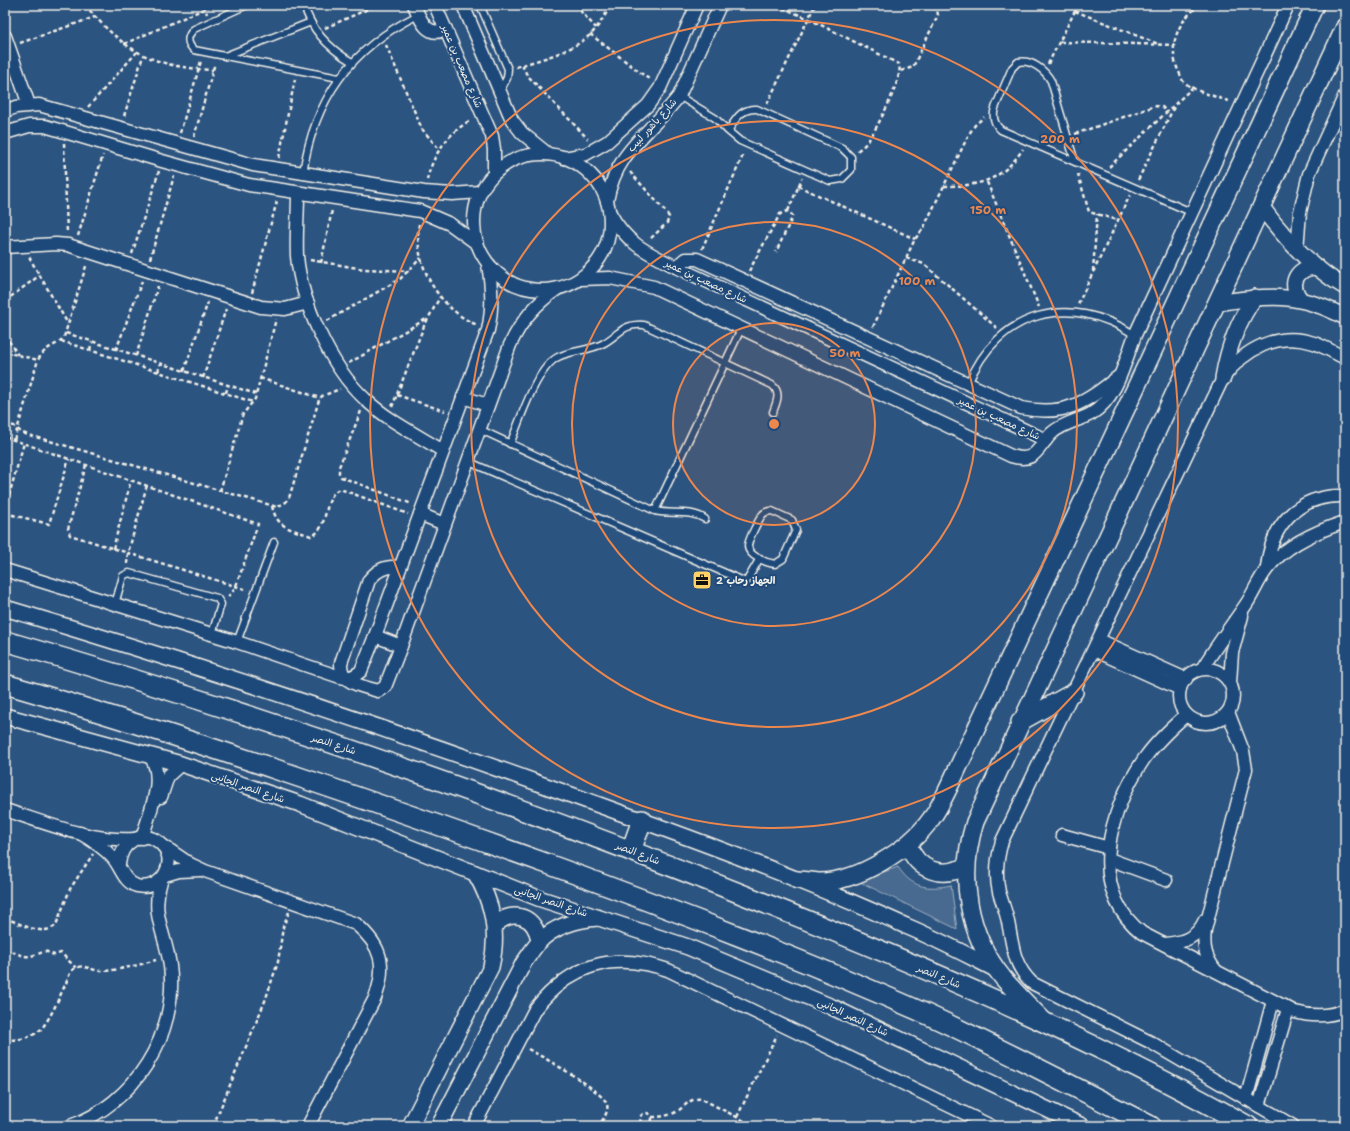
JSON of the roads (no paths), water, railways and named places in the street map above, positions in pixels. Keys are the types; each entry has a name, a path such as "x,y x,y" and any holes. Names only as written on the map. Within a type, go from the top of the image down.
{"main road":[{"path":"797,880 820,882 852,876 881,863 908,845 931,819 948,789 1315,5"},
{"path":"1044,1021 997,970 986,953 974,926 967,896 966,866 970,836 974,822 1345,27"},
{"name":"شارع النصر","path":"5,641 162,688 353,750 631,851 795,916 1044,1021 1248,1126"},
{"path":"5,684 153,729 350,794 701,920 784,953 927,1015 1001,1049 1152,1126"},
{"path":"1020,722 1074,692"},
{"path":"631,851 642,820"},
{"path":"908,845 911,854 918,862 936,872 957,871 966,866"}],"street":[{"name":"شارع مصعب بن عمير","path":"435,5 492,136 494,149 494,174"},
{"path":"463,5 512,120 522,133 548,154"},
{"name":"شارع باهور لبيب","path":"564,158 586,154 607,142 648,105 660,88 697,5"},
{"name":"شارع باهور لبيب","path":"607,201 609,188 620,162 629,150 670,108 679,96 720,5"},
{"path":"1046,440 1057,429 1083,418 1098,409 1113,391 1135,335 1288,5"},
{"path":"416,10 423,24 428,30 436,32 446,29"},
{"path":"7,41 29,105"},
{"path":"1297,250 1300,212 1309,174 1345,95"},
{"path":"5,110 29,105 39,105 177,145 253,165 424,192 452,194 480,192"},
{"path":"5,133 37,125 177,166 249,185 420,211 450,224 476,243"},
{"path":"145,156 151,137"},
{"path":"5,570 237,642 345,678 355,684 381,690 385,687 401,646 478,429 516,332 534,308 557,289 580,279 590,271 604,250 610,226 610,213 607,201 595,179 581,167 564,158 548,154 524,156 503,166 494,174 480,192 473,217 476,243 488,265 492,291 491,317 488,330 361,671 357,675 345,678"},
{"path":"298,193 298,256 308,303 317,327 340,369 365,400 443,451"},
{"path":"1261,206 1279,231 1297,250 1317,268 1345,286"},
{"name":"شارع مصعب بن عمير","path":"580,279 610,278 654,287 1019,459 1028,458 1035,454 1046,440 640,249 623,233 610,213"},
{"path":"5,247 56,244 71,246 250,303 279,309 296,307 308,303"},
{"path":"676,267 685,259 697,259 967,385 1021,408 1035,411 1066,410 1093,397 1119,376"},
{"path":"488,265 507,281 519,286 537,290 557,289"},
{"path":"1300,300 1295,293 1294,285 1296,277 1305,269 1317,268"},
{"path":"1217,303 1255,297 1285,297 1329,309 1345,317"},
{"path":"1224,378 1233,336 1246,310 1255,297"},
{"path":"1293,1126 1150,1042 1040,988 1025,976 1015,960 1008,919 997,879 999,854 1002,841 1224,378 1235,363 1250,350 1275,341 1294,340 1314,343 1345,358"},
{"path":"463,397 487,405"},
{"path":"1267,568 1268,556 1276,535 1282,525 1298,508 1307,502 1319,498 1345,496"},
{"path":"420,513 444,524"},
{"path":"1202,669 1223,635 1247,604 1267,568 1278,557 1304,539 1345,522"},
{"path":"345,678 342,674 342,663 370,580 375,573 382,568 391,566 400,567"},
{"path":"1230,682 1218,672 1202,669 1195,671 1183,684 1180,703 1186,715 1200,723 1208,723 1223,718 1228,712 1234,697 1230,682 1235,638 1247,604"},
{"path":"5,608 293,698 437,746 642,820 797,880 907,926 997,970"},
{"path":"375,636 401,646"},
{"path":"1096,645 1183,684"},
{"path":"1218,973 1208,961 1203,946 1209,912 1246,769 1243,751 1228,712"},
{"path":"1186,715 1156,743 1135,774 1119,807 1109,854 1110,884 1118,907 1137,930 1288,1009 1316,1017 1326,1016 1345,1010"},
{"name":"شارع النصر الجانبى","path":"5,716 181,764 300,804 538,898 688,947 784,986 1082,1126"},
{"path":"142,838 157,783 156,768 149,756"},
{"path":"119,864 123,849 142,838 165,783 173,770 181,764"},
{"path":"5,810 80,833 107,839 142,838 162,845 190,864 356,924 369,934 378,949 382,965 381,982 375,998 308,1126"},
{"path":"80,833 99,845 119,864 124,877 136,886 148,899 157,915"},
{"path":"1062,835 1109,854 1166,880"},
{"path":"70,1126 93,1116 112,1103 130,1087 156,1048 165,1027 170,1004 172,981 168,957 157,915 156,903 169,860 162,845"},
{"path":"136,886 144,887 153,885 163,878 192,870 205,870"},
{"path":"410,1126 491,967 496,939 495,925 489,901 475,873"},
{"path":"1163,944 1178,944 1192,938 1202,928 1209,912"},
{"path":"495,925 508,917 523,917 535,926 539,941"},
{"path":"439,1126 524,962 539,941 561,926 586,918 602,918"},
{"path":"474,1126 535,1009 549,992 565,978 591,966 605,962 627,961 648,963 668,970 991,1126"},
{"path":"1246,1098 1273,1001"},
{"path":"1259,1106 1288,1009"},
{"path":"1254,1070 1269,1075"}],"lane":[{"path":"247,5 194,29 189,34 189,46 194,50 203,52 339,78"},
{"path":"304,5 317,32 329,45 352,62"},
{"path":"480,5 508,69 507,78 500,91"},
{"path":"303,173 311,133 328,96 339,78 352,62 382,35 416,10"},
{"path":"225,56 311,22"},
{"path":"1075,162 1051,81 1045,72 1027,62 1023,61 1014,64 993,114 996,126 1001,130 1027,142 1191,212"},
{"path":"679,96 715,118 728,131 735,138 830,181 836,181 847,175 852,163 850,157 842,148 764,112 751,109 744,111 739,115 728,131"},
{"path":"967,385 983,354 1003,334 1028,320 1042,315 1074,312 1106,319 1135,335"},
{"path":"510,444 538,377 546,365 558,357 590,350 605,343 626,326 635,324 644,325 775,388 778,396 773,412"},
{"path":"655,511 742,328"},
{"path":"478,429 655,511 671,514 692,513 705,519"},
{"path":"467,461 746,582 760,558"},
{"path":"772,511 792,520 796,530 783,559 780,562 771,563 760,558 750,552 748,546 749,541 763,514 772,511"},
{"path":"237,642 274,542"},
{"path":"115,604 123,576 129,573 217,598 220,601 220,608 212,634"}],"place":[{"name":"الجهاز رحاب 2","path":"702,580"}]}
